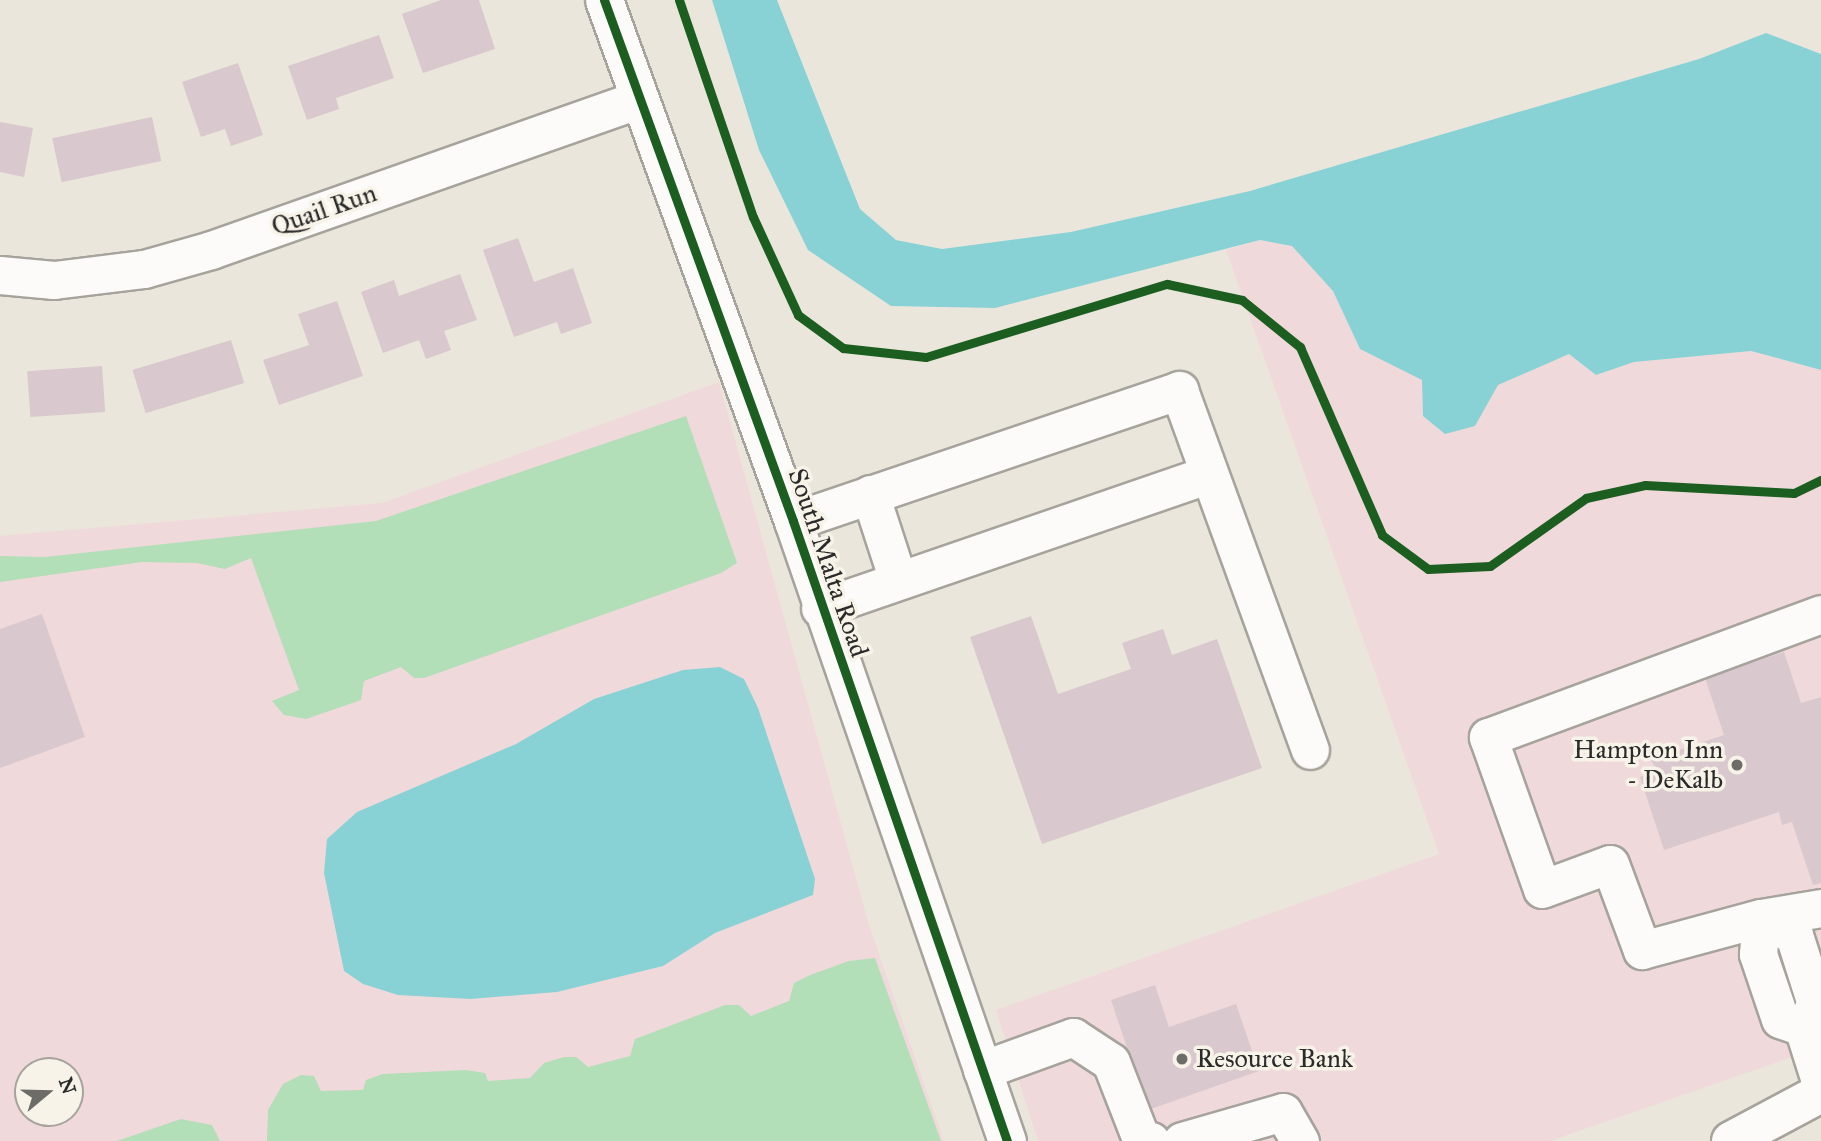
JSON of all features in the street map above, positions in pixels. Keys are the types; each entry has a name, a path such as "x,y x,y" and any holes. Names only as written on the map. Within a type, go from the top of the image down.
{"main road":[{"path":"1731,1141 1821,1093"}],"street":[{"name":"South Malta Road","path":"604,0 793,521 820,608 1007,1141"},
{"name":"Quail Run","path":"0,275 54,280 144,269 211,250 639,99"},
{"path":"793,521 1179,390 1310,750"},
{"path":"820,608 1209,474"},
{"path":"870,494 898,580"},
{"path":"1821,614 1488,737 1542,889 1610,864 1642,950 1761,918 1821,908"},
{"path":"1761,918 1794,935 1816,1004 1803,1027 1821,1084"},
{"path":"982,1070 1073,1037 1111,1062 1140,1139 1151,1141"},
{"path":"1182,1141 1283,1112 1300,1141"}],"shaded area":[{"path":"1260,240 1292,246 1333,291 1360,349 1423,380 1423,416 1475,426 1498,385 1569,354 1596,375 1634,362 1751,351 1821,370 1821,1047 1550,1141 1038,1141 996,1010 1439,854 1226,250"},
{"path":"719,382 869,925 944,1141 0,1141 0,536 382,503"}],"green space":[{"path":"686,416 737,563 721,573 424,678 414,678 401,667 364,681 361,700 306,719 284,715 272,701 299,690 251,558 225,569 197,563 142,562 0,582 0,556 45,557 376,521"},
{"path":"875,958 941,1141 267,1141 268,1110 283,1084 301,1075 314,1076 321,1091 363,1090 366,1080 383,1074 466,1070 485,1073 488,1081 530,1078 544,1063 564,1057 576,1057 588,1067 630,1056 635,1039 725,1005 739,1005 751,1016 789,1001 794,983 810,975 849,961"},
{"path":"181,1119 212,1125 220,1141 117,1141"}],"water":[{"path":"712,0 777,0 860,209 896,240 942,249 1071,232 1250,191 1699,59 1766,33 1821,54 1821,370 1751,351 1634,362 1596,375 1569,354 1498,385 1475,426 1445,434 1423,416 1422,380 1360,349 1333,291 1292,246 1260,240 995,308 891,306 808,250 759,150"},
{"path":"720,667 744,679 758,708 815,879 813,895 715,933 663,966 557,992 470,999 398,995 363,984 344,971 324,873 327,839 357,812 516,744 594,699 683,670"}],"building":[{"path":"441,0 479,0 495,49 423,73 402,14"},
{"path":"379,35 394,78 336,98 339,109 307,120 288,66"},
{"path":"238,63 263,135 231,146 225,129 201,137 182,82"},
{"path":"152,117 161,161 62,182 52,138"},
{"path":"0,122 33,128 24,177 0,172"},
{"path":"518,238 534,282 573,268 592,323 561,334 557,322 514,337 483,250"},
{"path":"460,274 477,320 444,331 451,350 426,359 419,340 383,353 361,292 394,280 399,296"},
{"path":"337,301 363,376 279,405 263,360 309,345 298,314"},
{"path":"231,340 244,383 146,413 133,370"},
{"path":"102,366 105,412 30,417 27,371"},
{"path":"42,614 85,737 0,768 0,629"},
{"path":"1031,616 1058,694 1131,669 1122,643 1163,629 1172,655 1217,639 1262,768 1042,844 970,637"},
{"name":"Hampton Inn - DeKalb","path":"1784,652 1801,703 1821,697 1821,883 1813,885 1792,822 1782,825 1779,812 1664,850 1640,777 1656,771 1651,759 1724,735 1705,678"},
{"path":"1155,985 1169,1027 1236,1004 1259,1071 1148,1110 1111,1000"}],"cycle path":[{"path":"604,0 793,521 1007,1141"},
{"path":"679,0 753,217 798,315 843,348 926,357 1167,284 1242,300 1300,347 1382,535 1428,569 1490,566 1586,498 1645,485 1794,493 1821,480"}],"place":[{"name":"Hampton Inn - DeKalb","path":"1737,765"},
{"name":"Resource Bank","path":"1182,1059"}]}
